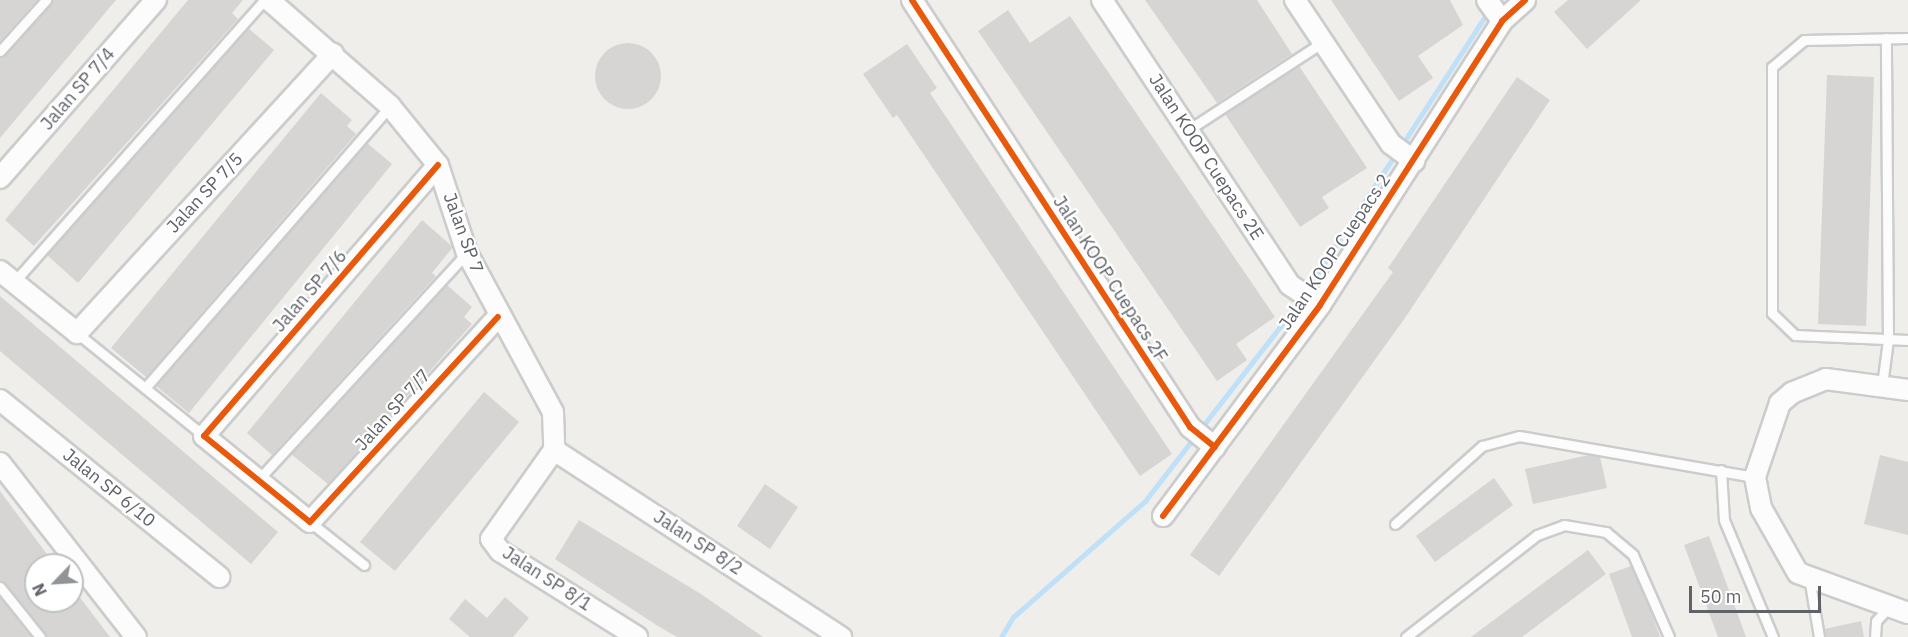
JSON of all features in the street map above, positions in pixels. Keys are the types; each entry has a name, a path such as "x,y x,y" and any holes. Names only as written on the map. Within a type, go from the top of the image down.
{"street":[{"name":"Jalan SP 7/4","path":"0,178 156,0"},
{"name":"Jalan SP 7","path":"269,0 390,106 438,165 467,253 498,317 553,412 554,450"},
{"name":"Jalan KOOP Cuepacs 2F","path":"912,0 1190,427 1215,447"},
{"name":"Jalan KOOP Cuepacs 2E","path":"1102,0 1290,285 1320,305"},
{"path":"1295,0 1391,144 1414,161"},
{"path":"1487,0 1502,21"},
{"name":"Jalan KOOP Cuepacs 2","path":"1163,516 1320,305 1502,21 1524,0"},
{"name":"Jalan SP 7/5","path":"77,333 333,54"},
{"name":"Jalan SP 7/6","path":"204,436 438,165"},
{"path":"7,276 77,333"},
{"name":"Jalan SP 7/7","path":"310,522 498,317"},
{"path":"1899,610 1798,573 1776,540 1761,508 1755,477 1780,403 1792,393 1826,379 1908,390"},
{"name":"Jalan SP 6/10","path":"0,400 219,577"},
{"path":"204,436 310,522"},
{"name":"Jalan SP 8/1","path":"554,450 491,539 500,551 637,637"},
{"name":"Jalan SP 8/2","path":"554,450 842,637"},
{"path":"0,463 136,637"}],"lane":[{"path":"0,51 46,0"},
{"path":"7,276 264,0"},
{"path":"1882,385 1888,340 1886,38"},
{"path":"1908,38 1804,40 1772,68 1772,314 1794,335 1908,340"},
{"path":"1188,130 1323,42"},
{"path":"145,388 390,106"},
{"path":"258,480 467,253"},
{"path":"77,333 204,436"},
{"path":"1395,524 1482,446 1519,436 1755,477"},
{"path":"1721,470 1724,520 1773,637"},
{"path":"310,522 364,565"},
{"path":"1406,637 1537,535 1564,525 1606,532 1633,555 1669,637"},
{"path":"1809,577 1819,637"},
{"path":"0,586 40,637"},
{"path":"1875,637 1876,621 1899,610"}],"building":[{"path":"0,0 37,0 0,41"},
{"path":"53,0 116,0 0,138 0,58"},
{"path":"188,0 243,0 232,13 238,19 34,246 5,220"},
{"path":"1145,0 1257,0 1292,54 1217,103"},
{"path":"1331,0 1450,0 1463,25 1418,56 1433,78 1399,101"},
{"path":"1568,0 1641,0 1587,49 1554,12"},
{"path":"1008,10 1030,43 1070,16 1275,317 1236,344 1247,360 1217,381 978,31"},
{"path":"248,28 274,50 78,283 47,255"},
{"path":"628,43 641,46 651,53 658,63 661,76 658,89 651,99 641,106 628,109 615,106 605,99 598,89 595,76 598,63 605,53 615,46"},
{"path":"907,44 937,88 930,93 1172,454 1140,476 897,115 893,118 863,74"},
{"path":"1299,66 1367,168 1322,197 1329,208 1300,227 1225,114"},
{"path":"1827,75 1874,77 1866,326 1818,324"},
{"path":"1517,77 1550,100 1405,318 1219,576 1190,555 1393,272 1388,268"},
{"path":"321,93 352,120 347,126 356,134 146,377 111,348"},
{"path":"367,143 392,164 189,413 156,386"},
{"path":"422,220 453,247 432,273 436,276 272,455 247,433"},
{"path":"447,285 472,307 464,317 472,324 328,484 291,454"},
{"path":"0,296 278,532 251,564 0,351"},
{"path":"484,392 519,422 395,571 360,542"},
{"path":"1589,455 1600,457 1607,488 1533,504 1525,469"},
{"path":"1880,455 1908,462 1908,535 1864,524"},
{"path":"1494,478 1513,505 1435,562 1416,536"},
{"path":"765,484 798,507 770,549 737,526"},
{"path":"0,491 46,553 24,553 24,609 0,580"},
{"path":"579,520 701,594 763,637 677,637 658,626 555,559"},
{"path":"1709,536 1746,637 1718,637 1684,545"},
{"path":"1588,550 1606,574 1522,637 1471,637"},
{"path":"1631,566 1660,637 1632,637 1609,574"},
{"path":"505,597 529,618 513,637 470,637 449,619 465,599 487,618"},
{"path":"0,598 31,637 0,637"},
{"path":"84,603 110,637 47,637 27,613 84,613"},
{"path":"1861,621 1864,637 1826,637 1825,629"}],"waterway":[{"path":"1405,140 1486,15"},
{"path":"1309,286 1392,159"},
{"path":"1205,423 1293,310"},
{"path":"1001,637 1013,617 1145,501 1193,439"}],"cycle path":[{"path":"912,0 1190,427 1215,447"},
{"path":"1163,516 1320,305 1502,21 1525,0"},
{"path":"438,165 204,436 310,522 498,317"}]}
